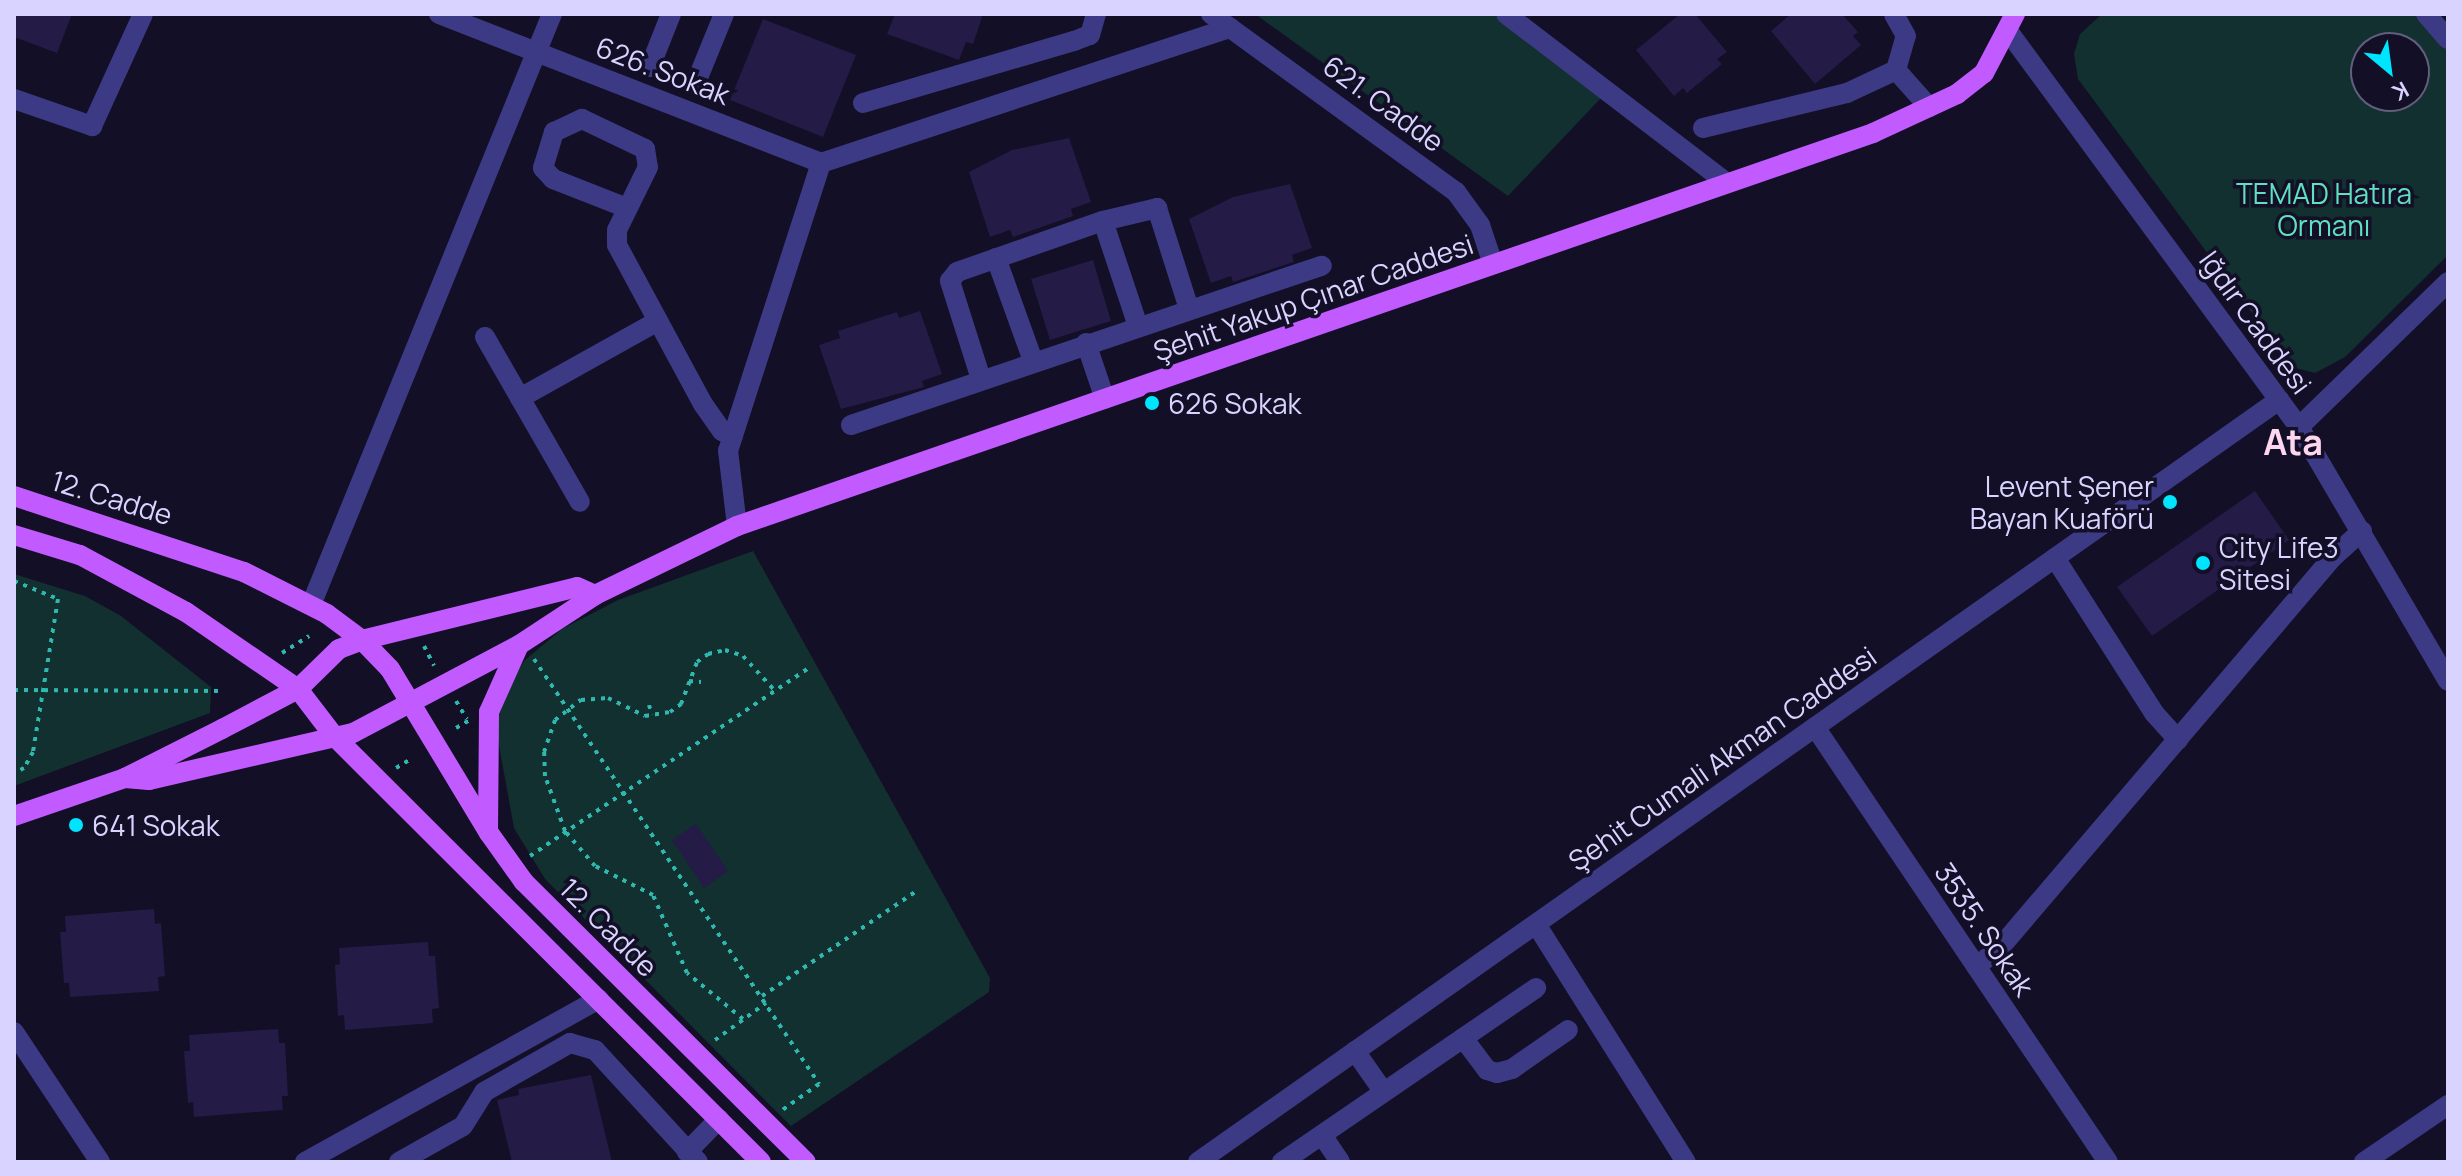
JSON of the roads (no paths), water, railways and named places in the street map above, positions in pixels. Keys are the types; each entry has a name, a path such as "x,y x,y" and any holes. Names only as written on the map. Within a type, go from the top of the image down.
{"main road":[{"name":"Iğdır Caddesi","path":"1992,14 2012,23"},
{"name":"Şehit Yakup Çınar Caddesi","path":"125,778 149,780 368,727 408,702 524,648 595,595 737,526 1873,133 1929,107 1984,73 2012,23"},
{"name":"12. Cadde","path":"14,496 182,548 311,605 362,640 390,669 489,833 524,882 806,1162"},
{"path":"14,535 80,555 186,612 298,689"},
{"path":"14,816 125,778 298,689 339,649 362,640 577,587 595,595"},
{"path":"489,833 489,712 524,648"},
{"name":"12. Cadde","path":"298,689 334,736 761,1162"}],"street":[{"path":"14,99 92,126 143,14"},
{"name":"626. Sokak","path":"439,14 821,163"},
{"path":"311,605 552,14"},
{"path":"650,67 671,14"},
{"path":"695,85 724,14"},
{"path":"863,103 1090,35 1096,14"},
{"name":"621. Cadde","path":"1211,14 1456,192 1480,225 1493,264"},
{"path":"1506,14 1727,183"},
{"path":"1703,128 1847,93 1896,70 1906,36 1894,14"},
{"path":"2426,14 2448,39"},
{"name":"Iğdır Caddesi","path":"2012,23 2299,427 2448,681"},
{"path":"737,526 727,456 821,163 1230,28"},
{"path":"1896,70 1929,107"},
{"path":"627,208 553,179 543,168 554,132 582,119 645,149 648,167 627,208 617,245 703,404 722,431 733,436"},
{"path":"981,379 950,281 957,272 1103,221 1157,208 1189,309"},
{"path":"1103,221 1138,326"},
{"path":"996,258 1033,361"},
{"path":"851,425 1086,343 1322,266"},
{"path":"2299,427 2448,282"},
{"path":"520,398 658,321"},
{"path":"485,337 580,502"},
{"path":"1086,343 1105,399"},
{"name":"Şehit Cumali Akman Caddesi","path":"1198,1162 2279,400"},
{"path":"1976,966 1998,950 2333,557 2362,531"},
{"path":"2055,558 2154,713 2178,740"},
{"name":"3535. Sokak","path":"1815,727 2108,1162"},
{"path":"1536,924 1686,1162"},
{"path":"1282,1162 1536,988"},
{"path":"305,1162 599,999"},
{"path":"1463,1038 1487,1070 1497,1073 1512,1069 1568,1030"},
{"path":"14,1032 100,1162"},
{"path":"399,1162 463,1126 484,1092 570,1043 595,1050 692,1157 719,1119"},
{"path":"1355,1051 1383,1091"},
{"path":"2364,1162 2448,1105"},
{"path":"1322,1135 1340,1162"}],"place":[{"name":"626 Sokak","path":"1152,403"},
{"name":"Levent Şener Bayan Kuaförü","path":"2170,502"},
{"name":"City Life3 Sitesi","path":"2203,563"},
{"name":"641 Sokak","path":"76,825"}],"district":[{"name":"Ata","path":"2293,442"}],"park label":[{"name":"TEMAD Hatıra Ormanı","path":"2324,209"}]}
